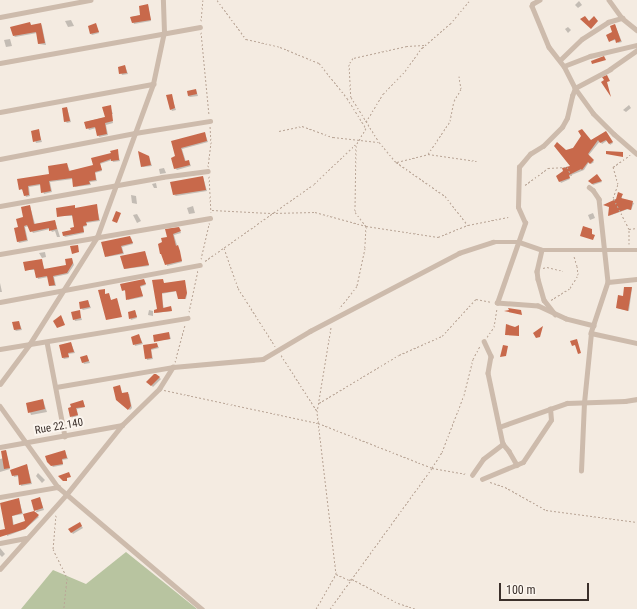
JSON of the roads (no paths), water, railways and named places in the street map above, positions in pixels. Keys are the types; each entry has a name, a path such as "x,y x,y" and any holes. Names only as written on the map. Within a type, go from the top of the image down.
{"street":[{"path":"0,17 90,0"},
{"path":"0,384 28,345 97,237 117,186 153,84 164,32 163,0"},
{"path":"540,0 533,4 533,9 548,47 560,60 575,88 599,120 636,153"},
{"path":"609,0 622,18 637,30"},
{"path":"560,60 594,30 608,22 622,18"},
{"path":"0,63 164,32 200,27"},
{"path":"564,66 590,56 637,45"},
{"path":"594,326 556,315 538,306 497,303 525,223 518,207 519,168 530,154 547,142 562,127 568,118 575,88 610,69 637,50"},
{"path":"0,112 153,84"},
{"path":"0,159 135,133 210,121"},
{"path":"0,206 208,170"},
{"path":"581,470 584,403 591,333 608,282 599,199 589,187"},
{"path":"0,254 210,218"},
{"path":"56,387 173,367 257,361 332,319 459,253 493,242 519,242 542,250 637,250"},
{"path":"542,250 537,271 538,279 546,303 556,315"},
{"path":"0,302 200,265"},
{"path":"608,282 637,279"},
{"path":"0,349 187,318"},
{"path":"591,333 637,343"},
{"path":"484,341 491,356 488,373 503,444 509,450 517,465"},
{"path":"47,342 65,436"},
{"path":"0,569 26,538 66,495 122,425 160,389 173,367"},
{"path":"499,427 567,403 637,399"},
{"path":"0,406 24,443 58,487 202,609"},
{"path":"482,479 523,462 551,420 550,409"},
{"name":"Rue 22.140","path":"0,447 122,425"},
{"path":"472,475 483,459 503,444"},
{"path":"0,497 58,487"},
{"path":"0,543 26,538"}]}
